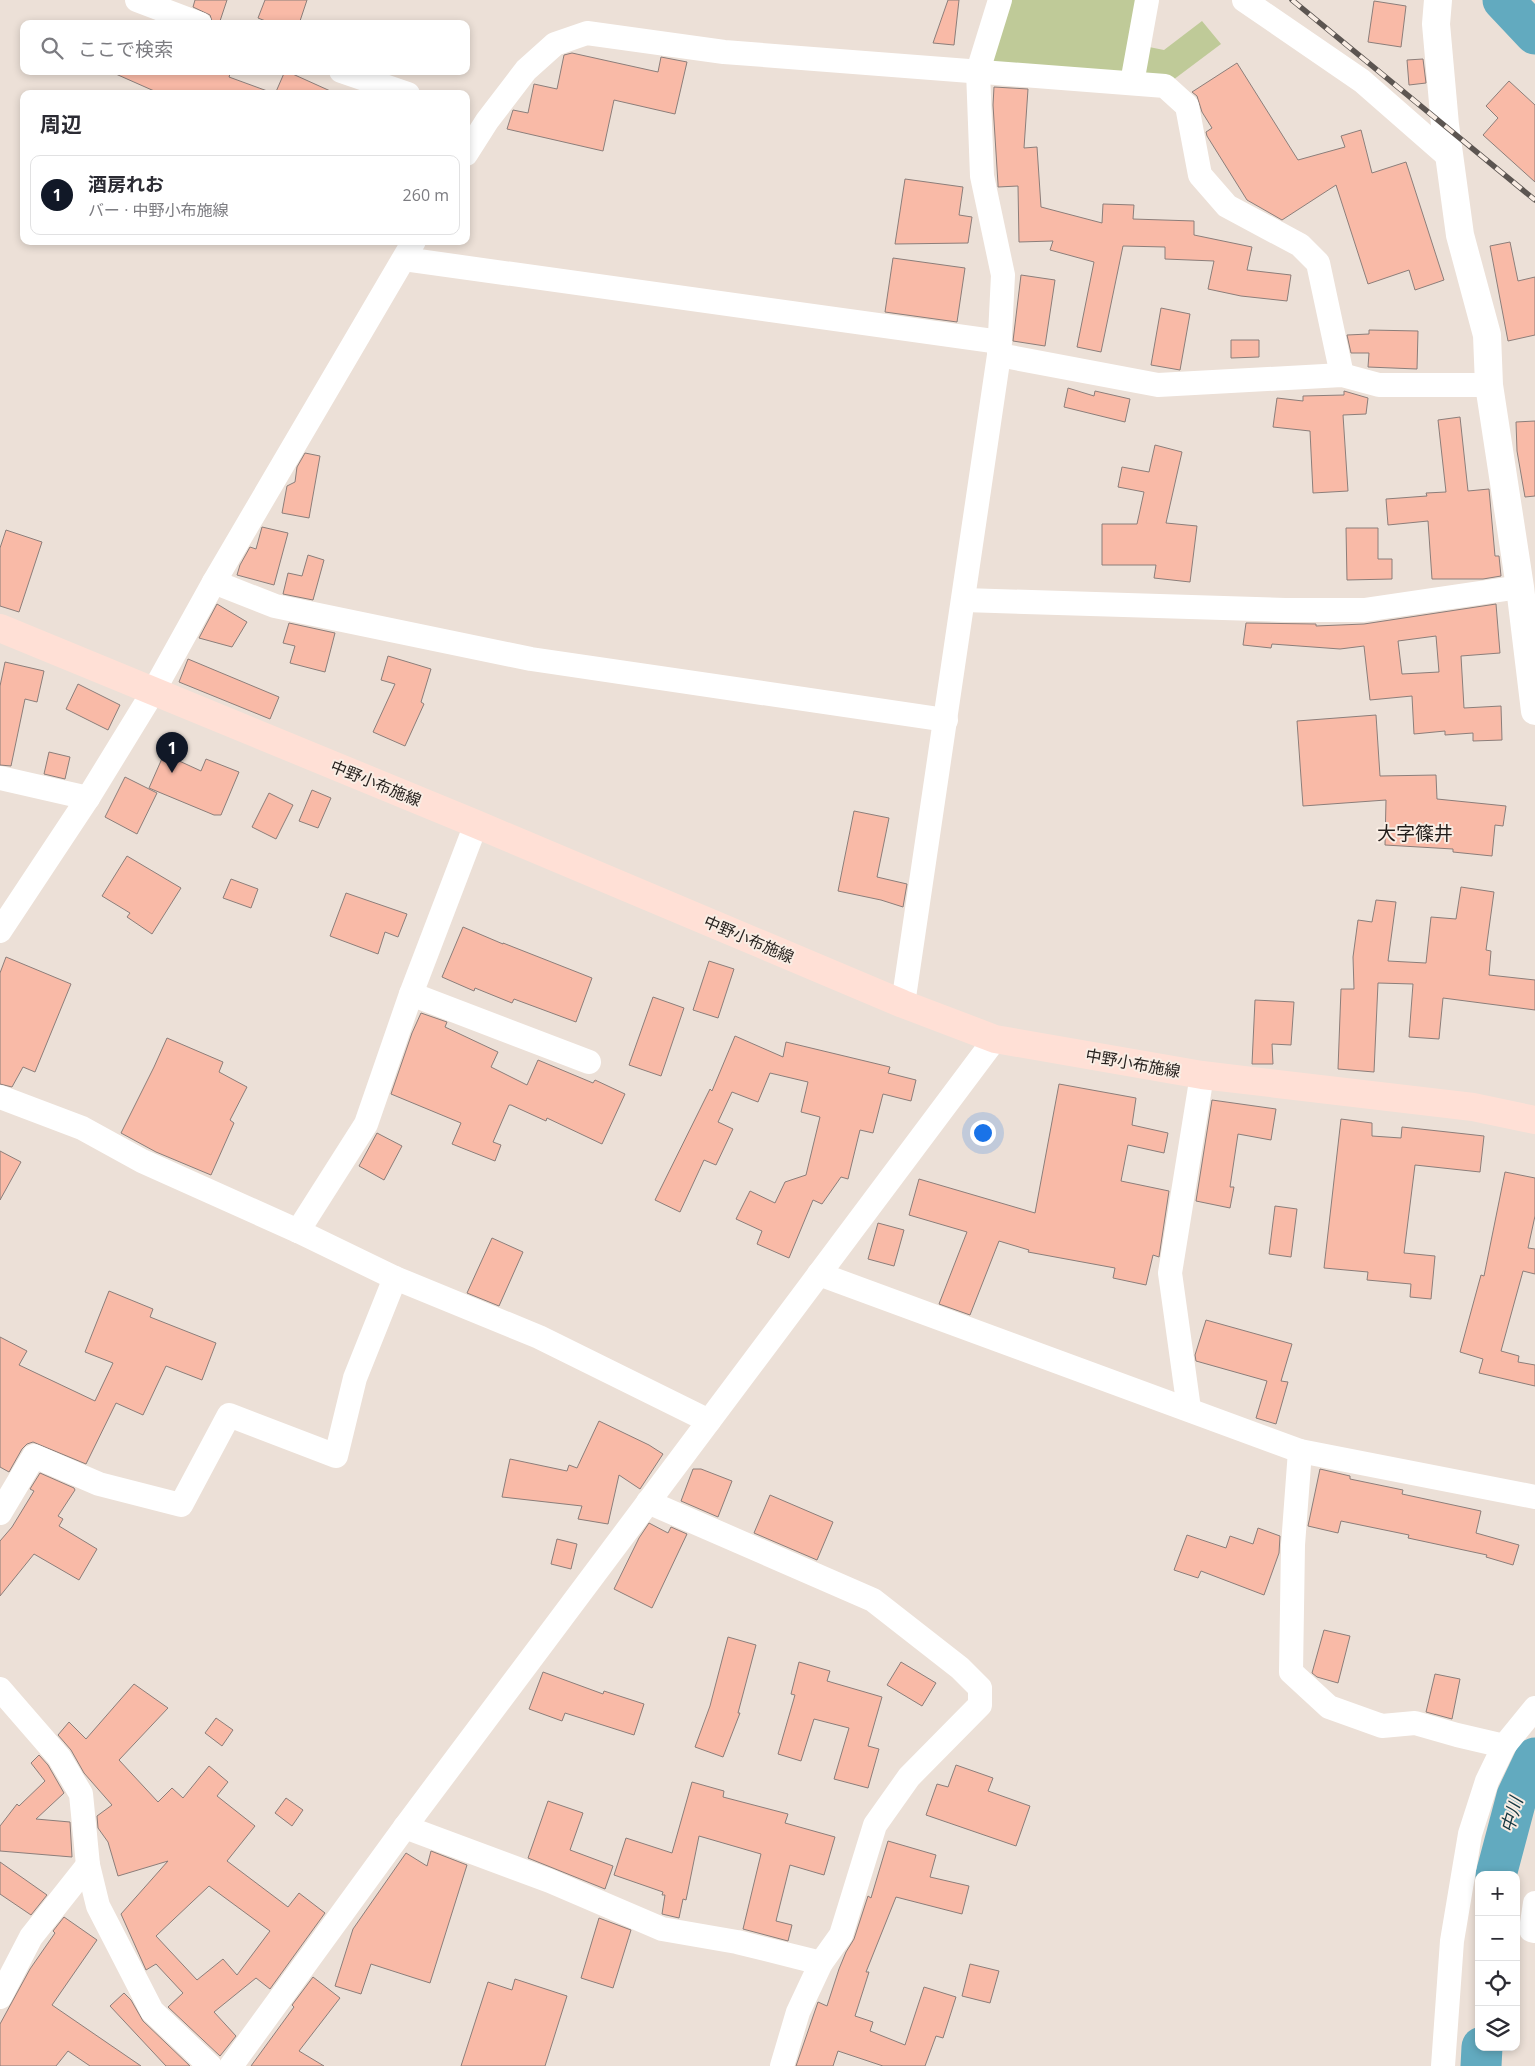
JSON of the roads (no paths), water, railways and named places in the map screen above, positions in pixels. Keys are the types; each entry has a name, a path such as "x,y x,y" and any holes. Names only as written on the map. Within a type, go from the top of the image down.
{"main road":[{"name":"中野小布施線","path":"0,628 476,824 903,1004 994,1039 1202,1075 1473,1107 1535,1120"}],"street":[{"path":"137,0 190,20"},
{"path":"903,1004 1000,349 1003,275 982,176 978,71 1000,0"},
{"path":"1132,83 1147,0"},
{"path":"1244,0 1362,81 1450,158"},
{"path":"1438,0 1436,24 1460,235 1488,335 1489,385 1520,586 1535,711"},
{"path":"470,139 476,117 526,70 555,44 587,33 724,52 1165,86 1188,106 1200,175 1227,206 1300,245 1318,263 1342,375"},
{"path":"353,75 396,90"},
{"path":"0,931 88,798 154,692 214,582 409,250 1000,349 1158,385 1342,375 1379,385 1489,385"},
{"path":"214,582 275,606 531,659 946,720"},
{"path":"964,600 1285,610 1364,610 1520,586"},
{"path":"0,778 88,798"},
{"path":"298,1231 366,1124 411,994 476,824"},
{"path":"411,994 589,1062"},
{"path":"230,2066 405,1827 994,1039"},
{"path":"1189,1409 1170,1274 1202,1075"},
{"path":"0,1097 82,1128 142,1161 298,1231 395,1278 539,1337 709,1421"},
{"path":"819,1274 1300,1451 1535,1497"},
{"path":"0,1513 34,1456 99,1484 182,1505 229,1415 336,1456 355,1378 395,1278"},
{"path":"1300,1451 1293,1545 1291,1672 1329,1707 1382,1726 1415,1723 1504,1746"},
{"path":"648,1502 873,1600 960,1668 980,1688 980,1705 909,1777 875,1825 841,1935 821,1963 798,2012 782,2066"},
{"path":"0,1688 59,1757 81,1794 88,1865 98,1906 152,2011 210,2066"},
{"path":"1443,2066 1452,1941 1470,1834 1487,1781 1504,1746 1535,1708"},
{"path":"405,1827 550,1881 662,1929 737,1942 821,1963"},
{"path":"0,1998 31,1937 88,1865"},
{"path":"1535,1904 1531,1930 1535,1931"}],"waterway":[{"path":"1503,0 1535,34"},
{"name":"中川","path":"1497,1871 1517,1796 1535,1758"},
{"name":"中川","path":"1481,2066 1482,2051"}],"railway":[{"path":"1292,0 1535,200"}],"place":[{"name":"酒房れお","path":"172,773"}],"district":[{"name":"大字篠井","path":"1415,833"}]}
